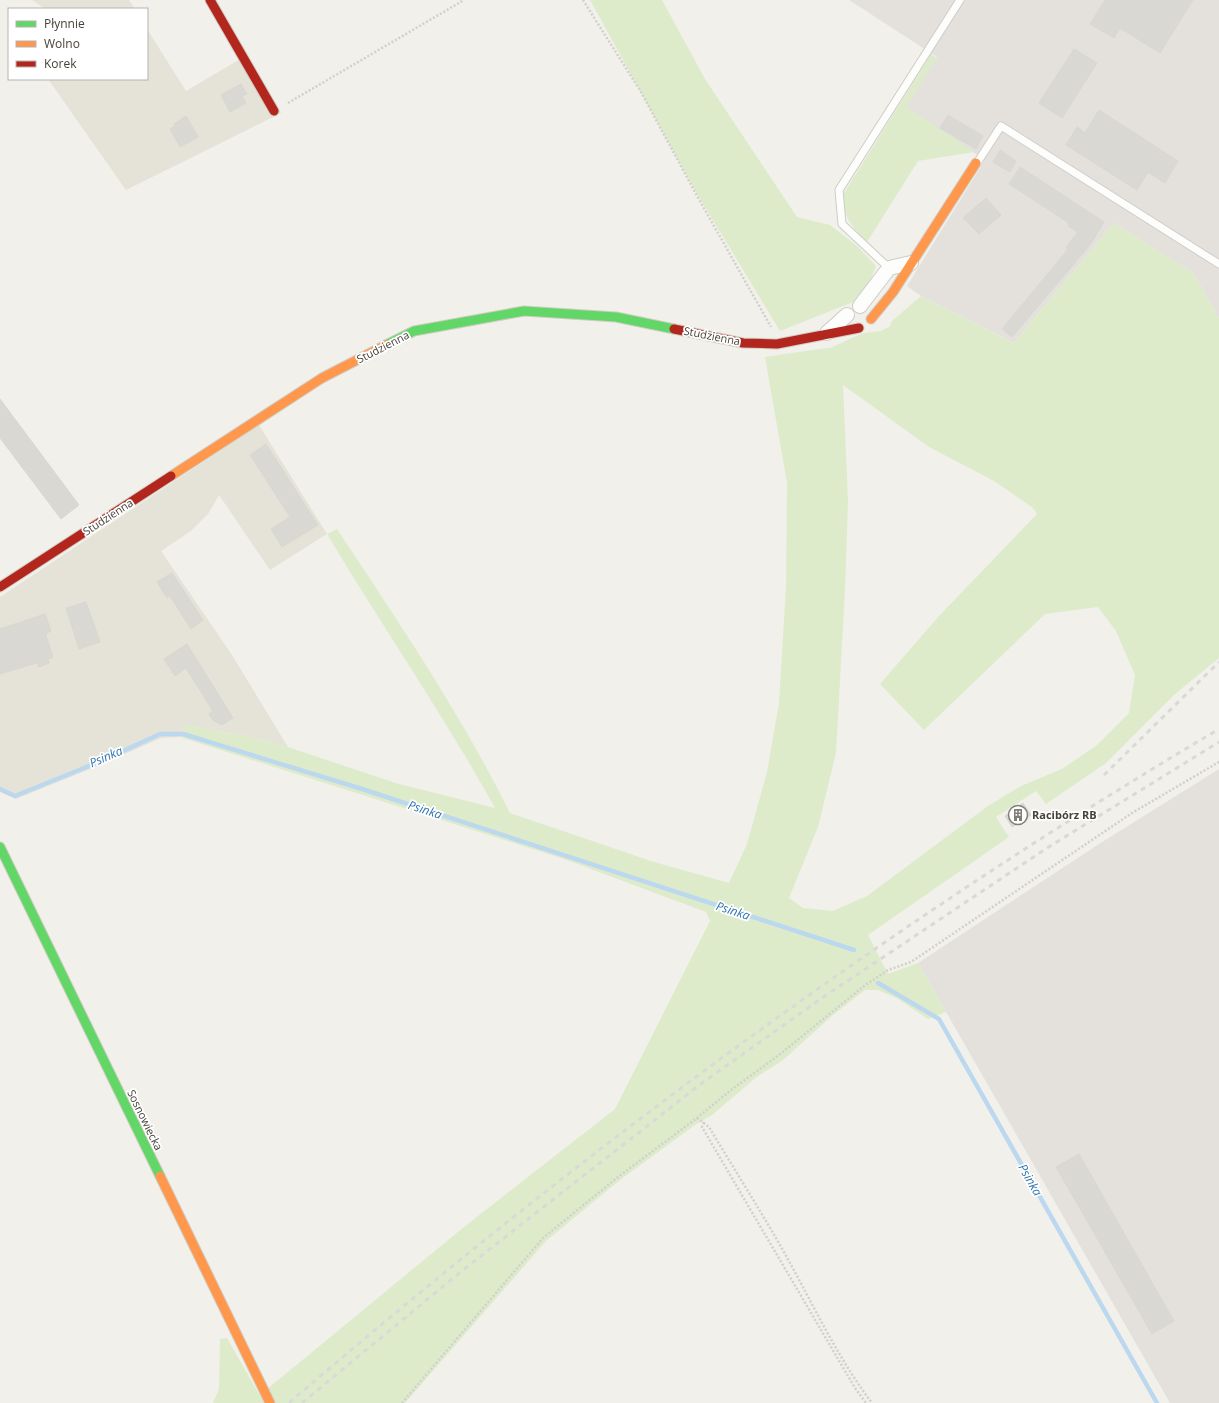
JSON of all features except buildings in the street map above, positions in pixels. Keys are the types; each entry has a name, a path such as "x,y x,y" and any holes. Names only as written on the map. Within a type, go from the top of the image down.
{"street":[{"path":"210,0 274,111"},
{"path":"871,319 894,292 976,163"},
{"path":"860,306 889,268 912,263"},
{"name":"Studzienna","path":"0,587 322,378 414,331 524,311 616,317 743,343 776,344 804,340 827,333 859,328"},
{"name":"Studzienna","path":"827,333 847,315"},
{"name":"Sosnowiecka","path":"0,848 270,1403"}],"lane":[{"path":"889,268 842,224 839,190 960,0"},
{"path":"976,163 1001,126 1219,264"}],"path":[{"path":"274,111 464,0"},
{"path":"583,0 641,92 696,194 770,324 776,344"},
{"path":"402,1403 543,1238 618,1177 779,1055 864,986 888,970 911,962 1132,813 1219,762"},
{"path":"697,1118 709,1127 784,1254 819,1319 859,1386 872,1403"},
{"path":"704,1122 702,1127 836,1356 866,1403"}],"shaded area":[{"path":"32,0 129,0 134,8 44,8"},
{"path":"849,0 1219,0 1219,318 1193,273 1114,223 1014,343 921,296 907,286 985,160 905,107 937,57"},
{"path":"148,31 186,91 247,55 281,113 126,190 49,80 148,80"},
{"path":"259,425 327,534 270,570 219,495 208,514 191,531 161,551 232,655 288,747 245,736 185,725 180,737 161,738 100,765 16,799 0,792 0,597"},
{"path":"1219,769 1219,1403 1170,1403 918,963 1099,844"}],"green space":[{"path":"590,0 662,0 705,79 797,217 830,225 857,246 876,266 870,281 853,302 780,331 696,192"},
{"path":"931,54 937,58 906,107 974,152 918,161 867,242 856,231 846,215 844,208 844,193"},
{"path":"1114,223 1193,273 1219,318 1219,658 1175,694 1106,763 1046,804 1036,791 996,817 1009,837 868,935 888,974 918,963 946,1012 928,1019 898,999 878,990 865,990 833,1015 782,1061 758,1076 712,1115 695,1125 620,1180 546,1241 405,1403 274,1403 266,1390 464,1227 615,1109 710,921 706,912 564,859 180,737 185,725 245,736 288,747 399,784 495,808 455,738 327,534 337,529 406,633 450,704 510,813 654,862 729,883 747,844 767,772 779,703 786,588 787,483 765,357 830,348 863,333 881,331 890,326 892,321 921,296 1014,343","holes":["843,385 929,447 994,481 1033,508 1037,514 939,616 880,684 924,730 1045,614 1098,607 1116,631 1135,675 1129,713 1097,745 1062,769 1021,786 988,806 867,896 833,911 803,908 789,898 818,827 836,753 845,590 848,501"]},
{"path":"227,1338 264,1403 213,1403 219,1389 220,1339"}],"waterway":[{"name":"Psinka","path":"0,789 15,796 99,762 160,734 183,734 359,788 854,950"},
{"name":"Psinka","path":"878,983 939,1019 1157,1403"}],"railway":[{"path":"1104,775 1219,662"},
{"path":"289,1403 399,1310 510,1220 624,1131 739,1045 856,962 975,881 1096,804 1219,729"},
{"path":"302,1403 458,1274 702,1083 822,998 1047,848 1219,742"}],"traffic: fast":[{"path":"386,345 414,331 524,311 616,317 674,329"},
{"path":"0,847 160,1176"}],"traffic: slow":[{"path":"871,319 893,292 976,163"},
{"path":"171,476 322,378 386,345"},
{"path":"160,1176 270,1403"}],"traffic: jam":[{"path":"210,0 274,111"},
{"path":"674,329 743,343 777,344 859,328"},
{"path":"0,587 171,476"}],"place":[{"name":"Racibórz RB","path":"1018,815"}]}
